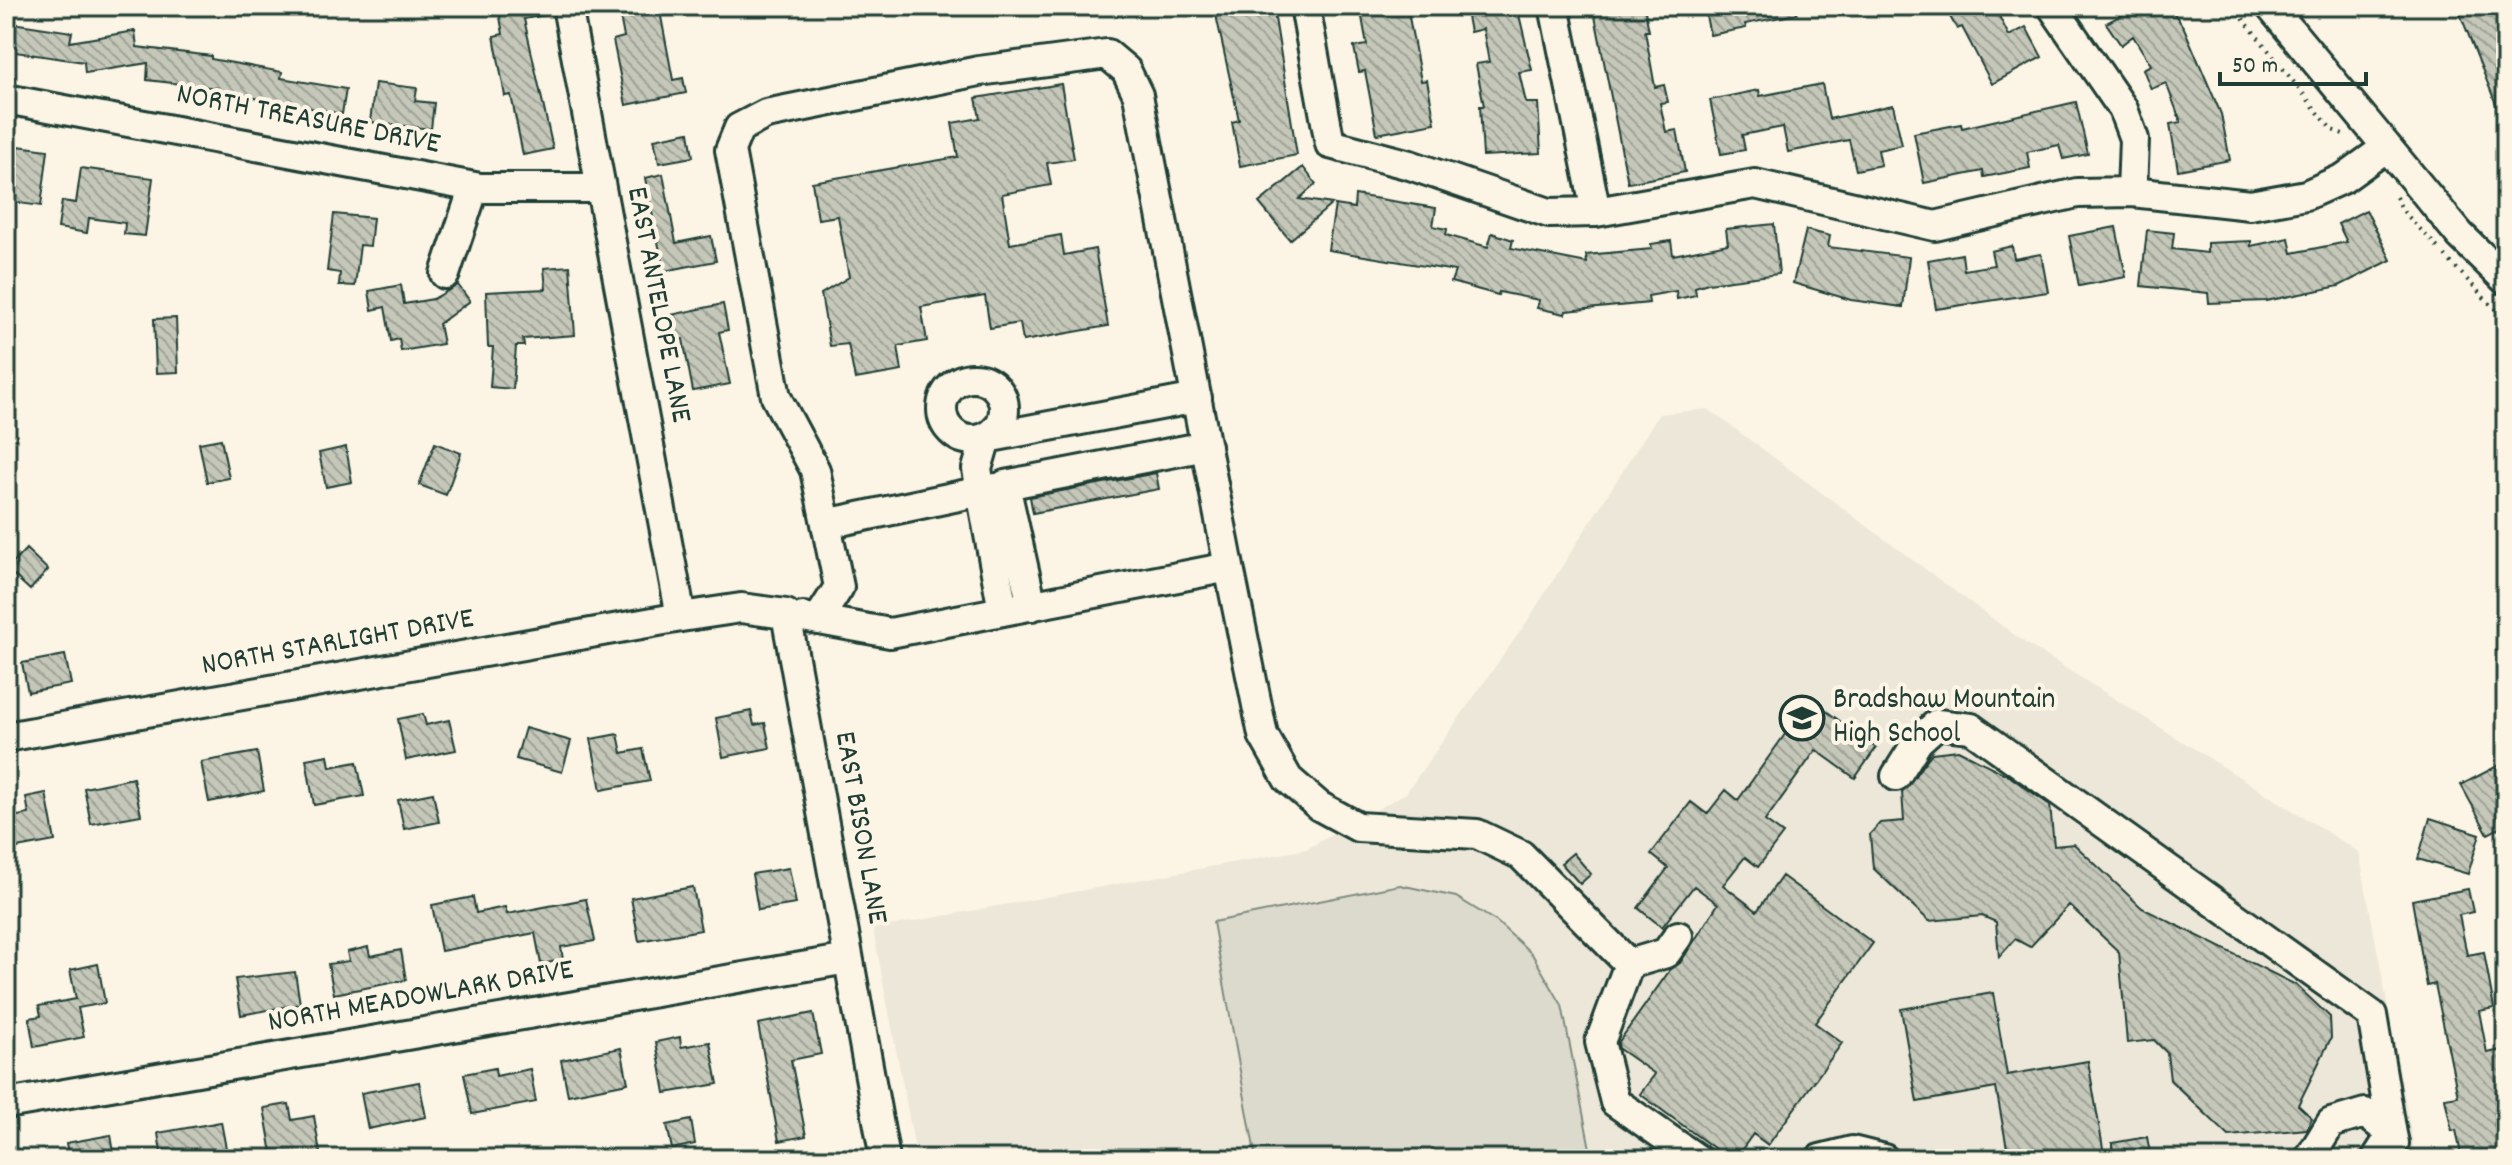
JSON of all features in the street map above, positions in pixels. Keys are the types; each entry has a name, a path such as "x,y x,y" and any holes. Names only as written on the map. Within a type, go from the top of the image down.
{"street":[{"name":"EAST ANTELOPE LANE","path":"567,6 681,617"},
{"path":"1305,6 1330,144 1410,165 1549,213 1596,212 1755,184 1935,226 2077,193 2132,192 2250,205 2306,195 2344,178 2387,147"},
{"path":"1554,6 1596,212"},
{"path":"2052,6 2123,109 2134,139 2132,192"},
{"path":"2270,6 2460,235 2506,280"},
{"path":"818,620 839,587 815,470 776,397 730,150 739,128 766,114 979,71 1107,54 1126,70 1138,95 1263,735 1288,779 1319,806 1358,827 1477,834 1521,855 1629,964"},
{"name":"NORTH TREASURE DRIVE","path":"6,99 474,187 600,188"},
{"path":"445,274 474,187"},
{"path":"1032,606 993,489 977,469 986,438 1197,398"},
{"path":"826,524 1206,446"},
{"path":"993,489 1003,611"},
{"path":"681,617 741,608 890,633 1229,567"},
{"name":"EAST BISON LANE","path":"786,614 885,1159"},
{"name":"NORTH STARLIGHT DRIVE","path":"6,737 681,617"},
{"path":"1896,776 1918,741 1937,724 1971,728 2372,1015 2395,1146"},
{"path":"1629,964 1666,953 1678,936"},
{"name":"NORTH MEADOWLARK DRIVE","path":"6,1104 848,959"},
{"path":"1629,964 1600,1042 1615,1102 1697,1159"},
{"path":"2309,1159 2331,1123 2365,1113 2395,1146"},
{"path":"2376,1159 2395,1146"},
{"path":"1820,1159 1852,1151 1884,1159"}],"path":[{"path":"2233,6 2332,130 2346,134 2355,146"}],"shaded area":[{"name":"Bradshaw Mountain High School","path":"1708,409 2024,642 2359,852 2416,1159 917,1159 873,929 1307,849 1406,793 1526,623 1659,414"},
{"path":"1400,885 1456,897 1497,922 1532,954 1562,1005 1592,1159 1256,1159 1213,922"}],"building":[{"path":"498,6 550,6 551,14 524,19 553,149 523,155 511,95 505,96 494,36 503,34"},
{"path":"618,6 659,6 673,80 683,78 686,93 626,105 613,40 624,37"},
{"path":"1214,6 1257,6 1259,15 1274,12 1297,155 1240,166 1232,122 1239,120"},
{"path":"1360,6 1407,6 1421,81 1427,80 1435,123 1377,134 1365,71 1359,72 1354,47 1367,45"},
{"path":"1465,6 1517,6 1532,70 1519,72 1526,103 1538,103 1541,153 1483,156 1480,106 1484,106 1476,64 1489,62 1483,29 1470,32"},
{"path":"1593,6 1644,6 1655,87 1664,85 1668,102 1660,103 1666,132 1677,130 1685,172 1628,183"},
{"path":"1704,6 1796,6 1797,14 1745,24 1746,28 1710,35"},
{"path":"1944,6 1994,6 2009,36 2026,27 2042,57 1992,84 1962,27 1957,29"},
{"path":"2139,6 2169,6 2184,28 2221,114 2230,160 2178,170 2170,124 2181,122 2166,83 2151,89 2143,69 2151,65 2133,36 2121,45 2106,23"},
{"path":"2457,6 2506,6 2504,124"},
{"path":"12,23 72,32 70,42 135,31 137,47 211,56 211,59 282,72 281,78 346,89 342,114 217,91 218,88 147,80 148,63 85,73 84,62 8,51"},
{"path":"375,83 417,88 415,101 434,103 431,129 370,122"},
{"path":"1061,84 1074,159 1047,163 1051,185 1002,194 1010,244 1061,235 1064,255 1095,249 1108,326 1023,341 1020,323 990,328 985,296 921,307 927,341 898,346 902,371 855,379 848,344 830,346 821,294 849,277 838,216 818,219 812,182 958,157 952,123 980,118 976,98"},
{"path":"1822,84 1829,119 1893,105 1902,145 1878,150 1881,165 1856,170 1849,140 1788,152 1783,127 1742,135 1745,150 1721,154 1710,100 1759,90 1760,96"},
{"path":"2076,102 2088,154 2063,159 2059,145 2027,152 2030,168 1984,177 1983,171 1924,183 1914,133 1961,124 1962,128"},
{"path":"689,132 693,157 659,163 654,139"},
{"path":"18,146 48,150 41,206 11,202"},
{"path":"1303,167 1316,184 1299,199 1332,204 1290,240 1259,203"},
{"path":"81,168 153,178 145,236 124,234 125,223 89,218 87,233 58,228 62,201 76,203"},
{"path":"663,174 676,243 711,236 716,261 664,271 645,178"},
{"path":"1355,195 1436,208 1433,226 1447,229 1446,235 1488,247 1492,233 1513,240 1511,248 1587,263 1586,255 1652,249 1651,244 1671,241 1673,255 1728,244 1726,229 1774,224 1779,274 1708,283 1695,287 1696,295 1677,299 1676,291 1648,296 1649,303 1566,311 1565,314 1537,308 1539,300 1499,292 1498,295 1451,282 1455,271 1328,250 1335,205 1354,208"},
{"path":"2366,210 2391,260 2339,286 2266,301 2209,303 2208,293 2141,286 2147,230 2174,233 2172,249 2207,253 2207,243 2251,241 2251,246 2289,238 2292,253 2347,242 2338,224"},
{"path":"334,214 373,218 370,246 360,245 355,286 339,285 340,273 327,271"},
{"path":"2116,227 2126,277 2079,286 2069,236"},
{"path":"1806,230 1830,236 1828,247 1909,257 1903,307 1851,300 1793,283"},
{"path":"2012,246 2014,259 2041,254 2048,292 1936,309 1928,260 1962,254 1964,270 1994,265 1991,251"},
{"path":"570,266 575,335 523,339 524,346 516,346 513,389 490,387 493,347 488,347 486,292 546,289 544,268"},
{"path":"401,285 404,304 433,299 458,285 470,301 439,324 443,344 401,351 399,339 391,341 385,307 372,310 369,291"},
{"path":"723,304 728,330 719,332 730,384 693,391 683,339 676,340 671,315"},
{"path":"176,318 178,372 156,373 154,319"},
{"path":"221,439 229,478 207,482 199,443"},
{"path":"435,443 461,453 446,495 419,485"},
{"path":"346,447 352,482 326,487 319,453"},
{"path":"1156,473 1159,489 1033,513 1030,497"},
{"path":"26,549 48,570 30,590 7,569"},
{"path":"65,655 71,684 28,692 22,663"},
{"path":"1825,710 1876,748 1855,778 1816,750 1765,821 1783,834 1758,867 1745,857 1723,885 1757,911 1782,876 1873,943 1815,1023 1842,1043 1768,1145 1753,1134 1735,1159 1729,1159 1640,1094 1655,1074 1619,1049 1618,1043 1670,970 1680,963 1718,904 1694,886 1662,927 1638,908 1668,868 1651,854 1691,802 1707,814 1726,790 1738,800 1798,716 1813,726"},
{"path":"751,711 754,725 765,723 770,748 723,757 716,718"},
{"path":"423,714 426,725 449,720 456,750 406,760 398,719"},
{"path":"525,728 571,741 562,772 516,759"},
{"path":"618,734 622,753 643,749 650,781 601,790 591,739"},
{"path":"1958,750 2009,776 2050,805 2054,846 2074,844 2142,908 2296,985 2330,1017 2331,1038 2298,1105 2312,1118 2307,1129 2229,1136 2170,1080 2167,1053 2154,1040 2127,1043 2119,952 2069,905 2030,947 2015,939 1999,957 1996,922 1982,916 1929,921 1873,868 1870,834 1880,823 1904,821 1902,792 1932,753"},
{"path":"257,752 264,791 209,802 201,762"},
{"path":"328,755 330,767 357,762 364,796 314,805 306,759"},
{"path":"2499,765 2506,778 2506,825 2488,834 2461,785"},
{"path":"133,778 141,815 91,824 84,788"},
{"path":"46,793 55,841 6,850 6,818 29,814 26,797"},
{"path":"433,793 439,822 404,829 398,800"},
{"path":"2430,818 2480,834 2468,874 2418,859"},
{"path":"1573,853 1591,874 1580,884 1561,863"},
{"path":"789,868 796,904 758,910 752,874"},
{"path":"693,887 701,930 639,941 631,898"},
{"path":"2468,889 2473,912 2459,915 2467,955 2484,952 2494,1008 2479,1011 2487,1053 2501,1050 2506,1076 2506,1120 2495,1123 2502,1159 2462,1159 2456,1130 2452,1131 2445,1098 2458,1096 2435,984 2427,986 2412,900"},
{"path":"473,897 476,913 505,907 507,914 586,899 595,941 561,947 563,960 541,964 535,933 441,951 432,905"},
{"path":"368,947 370,956 401,950 406,980 334,994 328,964 349,961 347,952"},
{"path":"98,964 105,1003 78,1008 84,1037 34,1047 29,1018 41,1016 39,1006 76,999 70,970"},
{"path":"295,972 300,1004 241,1015 235,979"},
{"path":"1993,993 2007,1075 2088,1061 2104,1154 2072,1159 2009,1159 1996,1088 1917,1102 1901,1009"},
{"path":"813,1013 821,1054 791,1060 806,1136 779,1141 758,1024"},
{"path":"680,1037 681,1047 710,1042 718,1084 665,1093 656,1042"},
{"path":"621,1048 628,1083 568,1095 561,1060"},
{"path":"495,1068 496,1076 530,1069 536,1102 472,1114 464,1074"},
{"path":"419,1082 426,1117 368,1129 361,1093"},
{"path":"289,1104 292,1120 314,1116 321,1159 273,1159 264,1108"},
{"path":"691,1120 695,1144 672,1149 667,1125"},
{"path":"221,1122 228,1159 162,1159 158,1133"},
{"path":"111,1135 115,1159 69,1159 66,1143"},
{"path":"2147,1137 2151,1159 2114,1159 2112,1143"}],"place":[{"name":"Bradshaw Mountain High School","path":"1802,718"}]}
